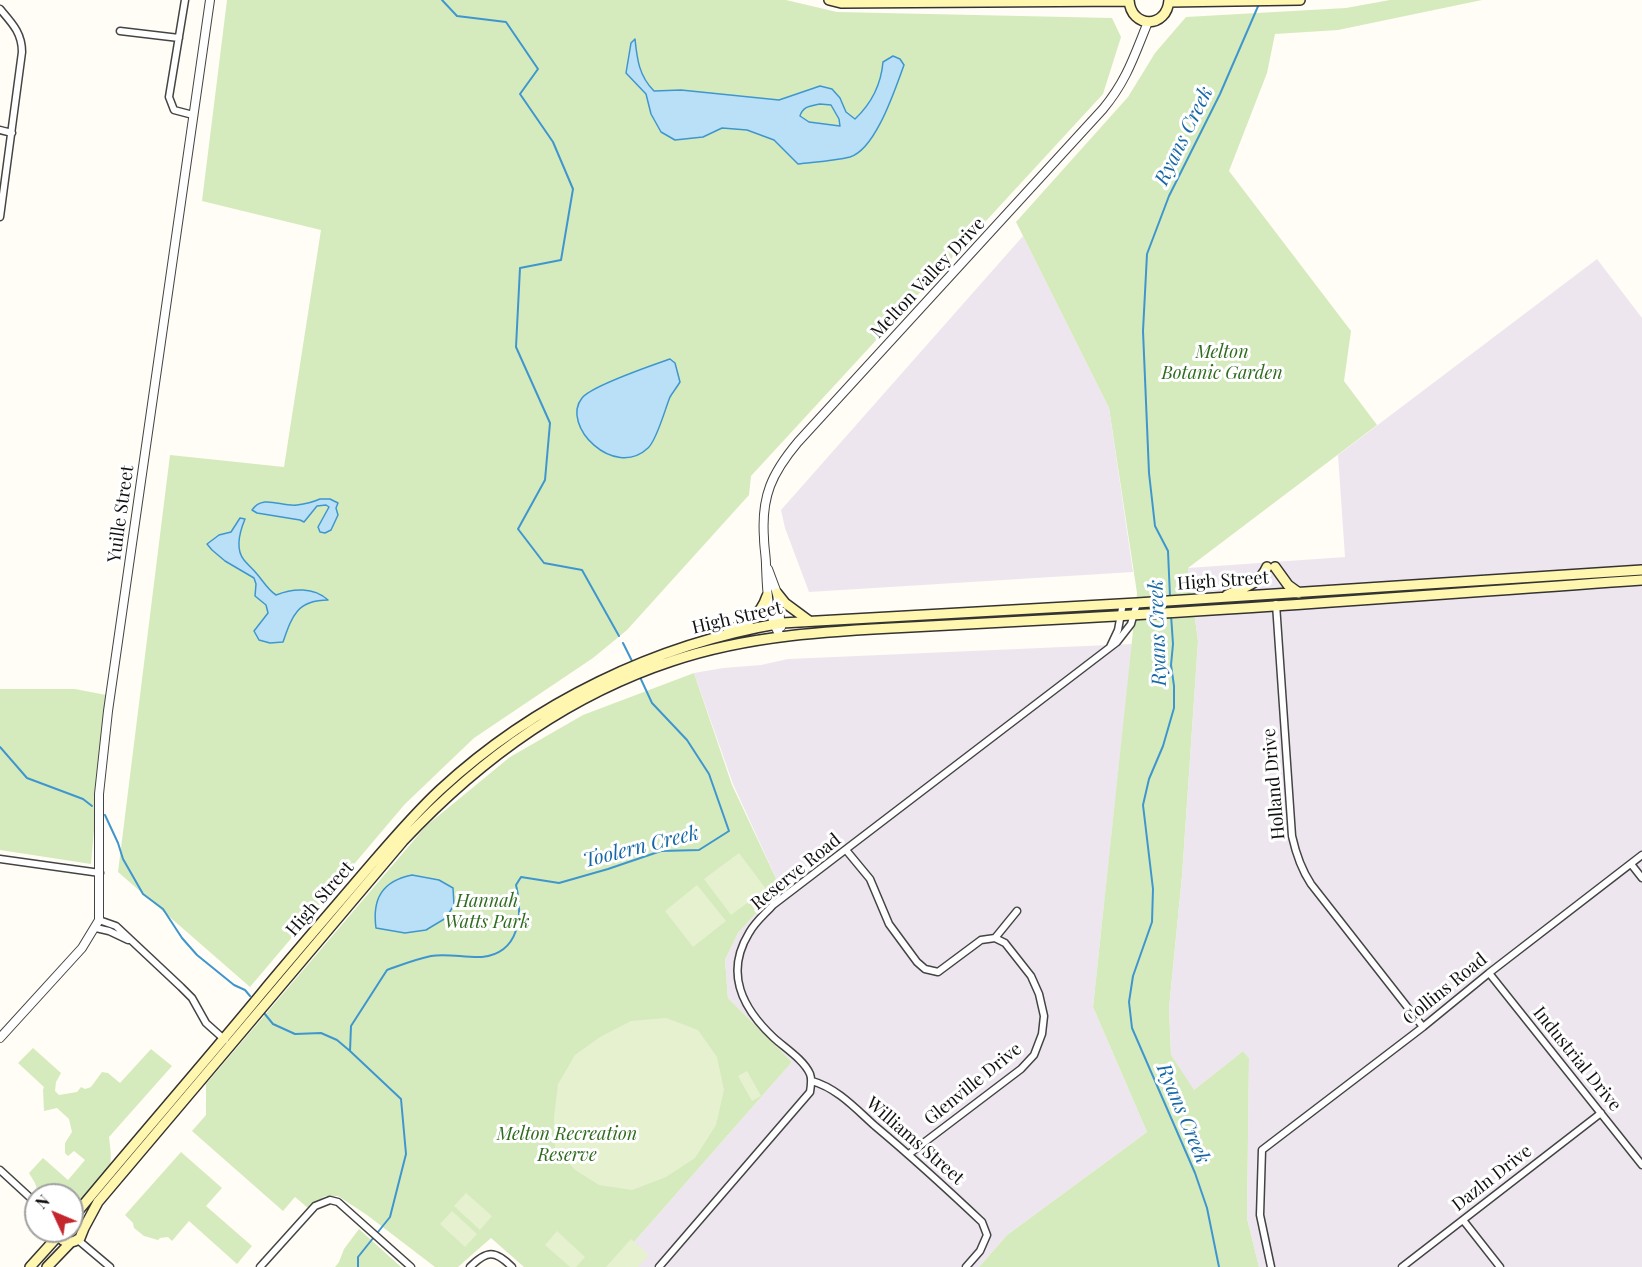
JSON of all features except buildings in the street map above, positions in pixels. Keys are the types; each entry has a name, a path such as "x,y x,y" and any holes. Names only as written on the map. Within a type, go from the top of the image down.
{"main road":[{"path":"829,0 842,3 1129,1 1134,16 1149,22 1163,16 1169,1 1300,0"},
{"path":"1219,598 1257,581 1271,567 1299,593"},
{"name":"High Street","path":"642,667 731,645 780,636 831,631 1135,615 1275,599 1299,593 1642,570"},
{"name":"High Street","path":"84,1227 98,1202 407,823 440,790 481,755 539,714 577,692 692,645 778,624 808,620 1219,598 1275,599 1642,580"},
{"path":"692,645 750,621 772,595 808,620"},
{"name":"High Street","path":"84,1204 227,1042"},
{"path":"30,1267 49,1243"},
{"path":"47,1267 73,1243"}],"street":[{"path":"185,0 169,97 174,110 193,115"},
{"name":"Yuille Street","path":"0,1038 82,948 99,920 99,794 108,711 210,0"},
{"path":"0,9 22,40 0,217"},
{"name":"Melton Valley Drive","path":"780,636 766,564 763,516 766,496 784,458 1103,110 1124,81 1149,22"},
{"path":"120,31 179,38"},
{"path":"0,130 12,133"},
{"name":"Holland Drive","path":"1275,599 1292,836 1296,853 1311,885 1424,1027"},
{"path":"1110,647 1123,603"},
{"name":"Reserve Road","path":"812,1081 804,1065 750,1013 742,996 738,964 749,933 773,905 1110,647 1130,627 1137,603"},
{"path":"846,850 870,879 889,924 917,962 926,969 938,972 981,940 995,938 1017,911"},
{"name":"Collins Road","path":"1271,1267 1260,1215 1262,1150 1424,1027 1489,973 1642,855"},
{"path":"0,859 100,873"},
{"path":"1631,864 1642,878"},
{"path":"99,920 116,926 192,998 206,1023 227,1042"},
{"path":"96,928 109,931 132,942"},
{"name":"Glenville Drive","path":"909,1154 1021,1069 1034,1055 1042,1034 1044,1016 1039,994 1031,976 1005,944 995,938"},
{"name":"Industrial Drive","path":"1489,973 1642,1165"},
{"path":"659,1267 802,1103 810,1092 812,1081"},
{"name":"Williams Street","path":"812,1081 823,1084 838,1093 909,1154 982,1222 987,1235 980,1251 966,1267"},
{"name":"Dazln Drive","path":"1402,1267 1600,1113"},
{"path":"0,1170 24,1192"},
{"path":"260,1267 315,1206 330,1200 338,1202 411,1267"},
{"path":"1463,1220 1500,1267"},
{"path":"78,1243 110,1267"},
{"path":"470,1267 479,1257 489,1253 501,1256 512,1267"}],"shaded area":[{"path":"1023,236 1109,408 1133,572 809,592 785,528 781,510"},
{"path":"1597,259 1642,318 1642,1267 1259,1267 1247,1218 1249,1058 1243,1051 1193,1091 1171,1056 1169,1008 1182,876 1198,641 1188,568 1345,557 1338,455"},
{"path":"1132,644 1093,1007 1147,1132 1007,1235 979,1267 612,1267 792,1062 728,998 725,960 738,933 780,887 733,784 694,673 761,665 788,659"}],"green space":[{"path":"227,0 786,0 837,12 1112,18 1121,37 1103,94 751,476 749,495 627,630 593,658 474,738 405,804 250,987 118,872 170,455 284,467 321,230 202,201"},
{"name":"Melton Botanic Garden","path":"1390,0 1482,0 1338,30 1275,34 1267,73 1229,171 1351,331 1344,381 1377,425 1188,568 1198,641 1182,876 1169,1008 1171,1055 1194,1090 1243,1051 1249,1058 1247,1218 1259,1267 979,1267 1007,1235 1147,1132 1093,1007 1137,593 1109,408 1016,222 1128,97 1155,53 1186,17 1346,8"},
{"path":"694,673 732,785 780,887 738,933 725,960 728,998 792,1062 612,1267 524,1267 491,1238 458,1267 435,1267 338,1196 325,1196 308,1208 295,1197 283,1211 192,1131 206,1115 206,1084 426,826 510,757 583,715"},
{"path":"0,689 75,689 106,695 91,864 0,850"},
{"path":"739,853 766,889 731,915 704,879"},
{"path":"697,885 726,921 693,947 665,911"},
{"name":"Melton Recreation Reserve","path":"666,1018 698,1030 717,1057 724,1090 716,1125 695,1158 666,1177 632,1190 599,1185 575,1170 555,1147 554,1117 558,1084 575,1055 600,1037 631,1021"},
{"path":"33,1048 61,1073 56,1082 55,1091 59,1095 77,1092 81,1087 85,1089 91,1087 102,1072 108,1073 120,1083 151,1049 172,1066 109,1137 110,1167 97,1185 84,1197 84,1183 35,1183 29,1173 43,1158 68,1180 85,1160 74,1151 68,1156 65,1153 65,1143 72,1132 69,1119 57,1108 44,1111 44,1087 18,1063"},
{"path":"747,1071 761,1096 752,1101 738,1076"},
{"path":"181,1152 222,1188 206,1206 252,1246 237,1264 189,1221 172,1241 168,1237 158,1240 144,1236 134,1228 133,1223 125,1215"},
{"path":"466,1193 492,1216 480,1230 454,1206"},
{"path":"452,1211 477,1234 465,1247 440,1224"},
{"path":"359,1229 401,1267 335,1267 344,1249"},
{"path":"557,1231 585,1257 576,1267 570,1267 545,1245"},
{"path":"631,1239 649,1255 638,1267 606,1267"}],"water":[{"path":"635,39 642,73 654,91 681,90 779,100 820,86 832,89 840,98 846,112 855,119 875,93 883,62 893,56 900,59 904,65 890,103 876,131 859,152 850,157 798,164 774,140 747,130 722,128 703,137 675,140 661,132 651,114 646,94 626,73 631,43","holes":["820,104 831,105 839,119 840,126 809,122 800,116 808,107"]},
{"path":"670,359 675,363 680,382 670,397 658,432 648,448 634,456 620,457 606,453 594,445 584,434 578,422 577,409 582,398 609,382"},
{"path":"330,499 338,503 336,508 338,515 331,530 325,533 320,532 318,527 329,507 326,505 317,506 304,522 252,510 256,505 267,502 297,505"},
{"path":"240,518 245,519 239,540 241,556 270,591 276,595 296,590 310,591 328,600 309,603 297,611 289,624 283,642 270,643 259,640 254,631 268,613 266,605 255,596 254,578 225,561 207,544 219,535 231,532"},
{"path":"412,875 439,880 453,888 454,905 446,918 426,930 405,933 376,928 376,908 381,893 393,882"}],"waterway":[{"name":"Toolern Creek","path":"442,0 457,16 506,22 538,69 520,94 553,142 573,189 561,260 520,268 516,347 550,423 545,480 518,529 544,563 582,570 619,636"},
{"name":"Ryans Creek","path":"1170,597 1168,551 1155,526 1149,473 1143,331 1147,254 1169,196 1220,94 1259,4"},
{"name":"Ryans Creek","path":"1171,615 1174,708 1163,746 1149,779 1143,805 1153,889 1152,922 1133,976 1129,1002 1132,1028 1195,1173 1207,1208 1219,1267"},
{"name":"Toolern Creek","path":"623,643 634,665"},
{"name":"Toolern Creek","path":"358,1267 358,1257 390,1217 406,1154 401,1099 350,1051 351,1026 387,970 431,956 482,957 495,954 504,948 516,931 519,908 516,885 521,877 559,883 661,851 699,850 729,831 709,774 687,740 652,703 639,675"},
{"path":"0,747 27,778 83,799 92,806"},
{"path":"105,815 123,859 143,894 163,909 182,938 197,955 250,996"},
{"path":"264,1013 273,1024 295,1034 321,1033 337,1040 350,1051"}],"park label":[{"name":"Hannah Watts Park","path":"487,911"}]}
